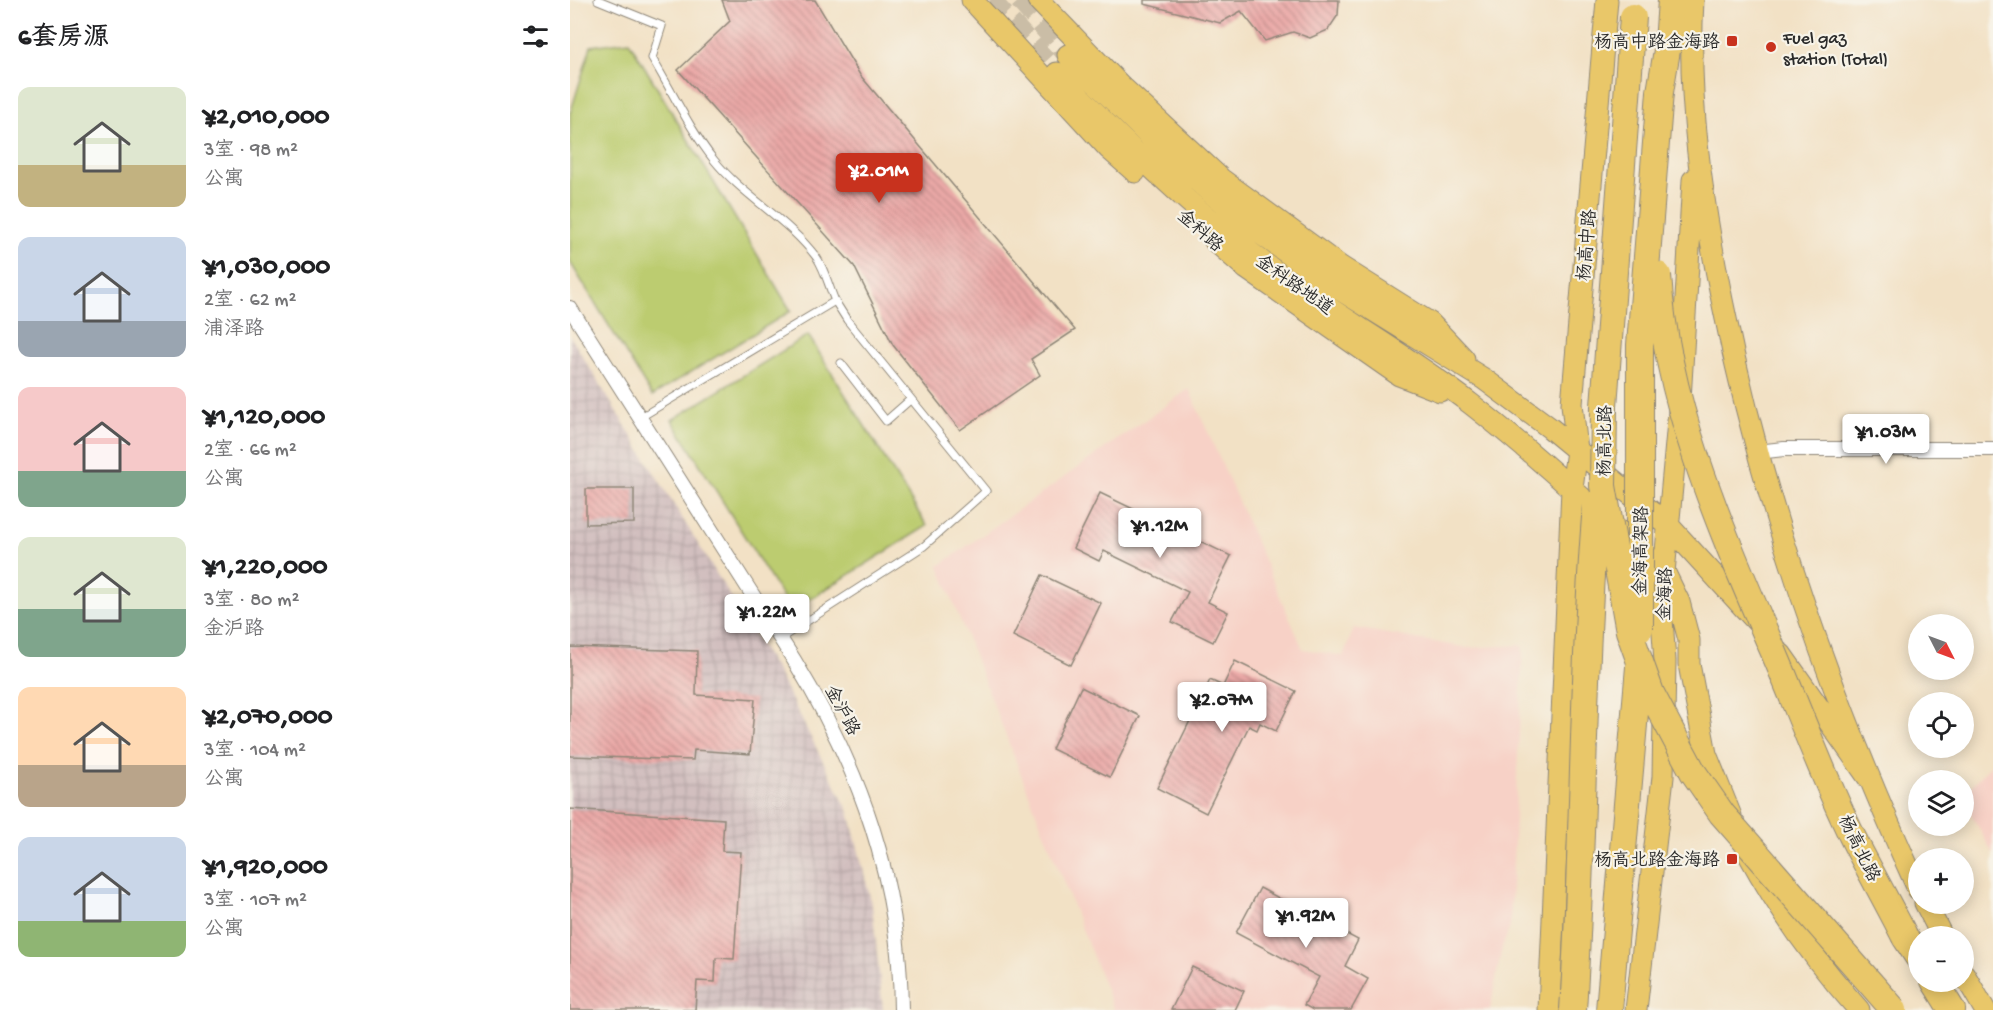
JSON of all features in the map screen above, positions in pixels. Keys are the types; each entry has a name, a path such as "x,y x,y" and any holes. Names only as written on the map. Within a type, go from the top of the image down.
{"highway":[{"path":"1660,92 1668,44 1671,0"},
{"name":"杨高北路","path":"1634,9 1604,406 1603,486 1629,631 1651,693 1693,772 1722,814 1894,1010"},
{"name":"杨高北路","path":"1660,92 1657,224 1660,306 1671,367 1690,438 1732,553 1847,825 1908,939"},
{"name":"金海高架路","path":"1609,1010 1639,671 1640,345 1660,92"},
{"path":"1573,1010 1582,883 1591,571 1604,406"},
{"path":"1941,992 1952,1010"}],"main road":[{"path":"1038,0 1121,86 1221,179 1341,267 1430,323 1484,379 1577,450 1669,526"},
{"name":"杨高中路","path":"1572,489 1577,450 1572,404 1607,0"},
{"path":"1693,0 1691,43 1696,141"},
{"name":"金科路","path":"981,3 1109,149 1247,269 1399,375 1472,405"},
{"name":"金科路地道","path":"1068,55 1171,158 1247,224 1326,281 1416,339 1484,379"},
{"name":"金科路地道","path":"1057,73 1133,152 1229,236 1318,300 1412,360"},
{"name":"杨高北路","path":"1696,141 1711,245 1737,374 1766,452 1811,620 1870,780 1908,866"},
{"name":"金海路","path":"1636,1010 1664,777 1665,661 1661,605 1669,526 1696,141"},
{"name":"金科路","path":"1412,360 1539,460 1664,571"},
{"path":"1549,1010 1572,489"},
{"name":"杨高北路","path":"1669,526 1757,623 1822,710 1870,780"},
{"path":"1664,571 1679,602 1689,640 1689,664 1706,754 1743,844 1776,904 1825,972 1859,1010"},
{"path":"1974,991 1985,1010"}],"street":[{"name":"金沪路","path":"570,308 781,638 824,708 847,755 877,840 897,937 901,1010"},
{"path":"1766,452 1993,448"}],"lane":[{"path":"598,0 662,26 652,58 714,159 734,181 775,213 797,234 819,261 835,301 847,320 986,491 924,546 781,638"},
{"path":"641,417 835,301"},
{"path":"841,363 886,421 911,399"}],"shaded area":[{"path":"570,336 779,675 849,812 872,905 883,1010 570,1010"},
{"path":"1189,389 1303,649 1343,656 1354,628 1468,648 1523,645 1510,927 1502,947 1490,1010 1114,1010 939,566"},
{"path":"1993,763 1993,854 1974,819 1974,783"}],"green space":[{"path":"629,41 791,311 652,396 570,262 570,114 591,46"},
{"path":"808,335 927,526 791,611 672,420"}],"building":[{"path":"722,0 815,0 860,75 1075,330 1031,359 1040,375 960,430 893,345 854,266 678,70 730,21"},
{"path":"1144,0 1339,0 1338,15 1328,30 1310,38 1293,32 1265,41 1241,11 1220,23 1144,4"},
{"path":"586,489 634,489 634,523 586,524"},
{"path":"1100,493 1231,556 1208,602 1228,612 1213,642 1172,622 1188,592 1104,551 1099,561 1073,548"},
{"path":"1042,575 1101,603 1071,665 1013,636"},
{"path":"570,647 697,651 696,695 755,699 750,754 694,750 693,760 570,756"},
{"path":"1235,661 1296,691 1276,731 1260,723 1257,730 1249,726 1206,813 1157,788 1210,680 1223,686"},
{"path":"1081,687 1140,716 1110,777 1052,749"},
{"path":"570,809 724,819 722,851 741,852 734,959 716,958 715,982 697,981 695,1010 570,1010"},
{"path":"1260,888 1358,940 1345,966 1368,979 1351,1010 1313,1010 1304,1005 1319,977 1236,933"},
{"path":"1192,967 1244,991 1235,1010 1171,1010"}],"tunnel":[{"path":"990,0 1057,73"},
{"path":"1020,0 1068,55"}],"place":[{"name":"杨高中路金海路","path":"1732,41"},
{"name":"Fuel gaz station (Total)","path":"1771,47"},
{"name":"杨高北路金海路","path":"1732,859"}]}
